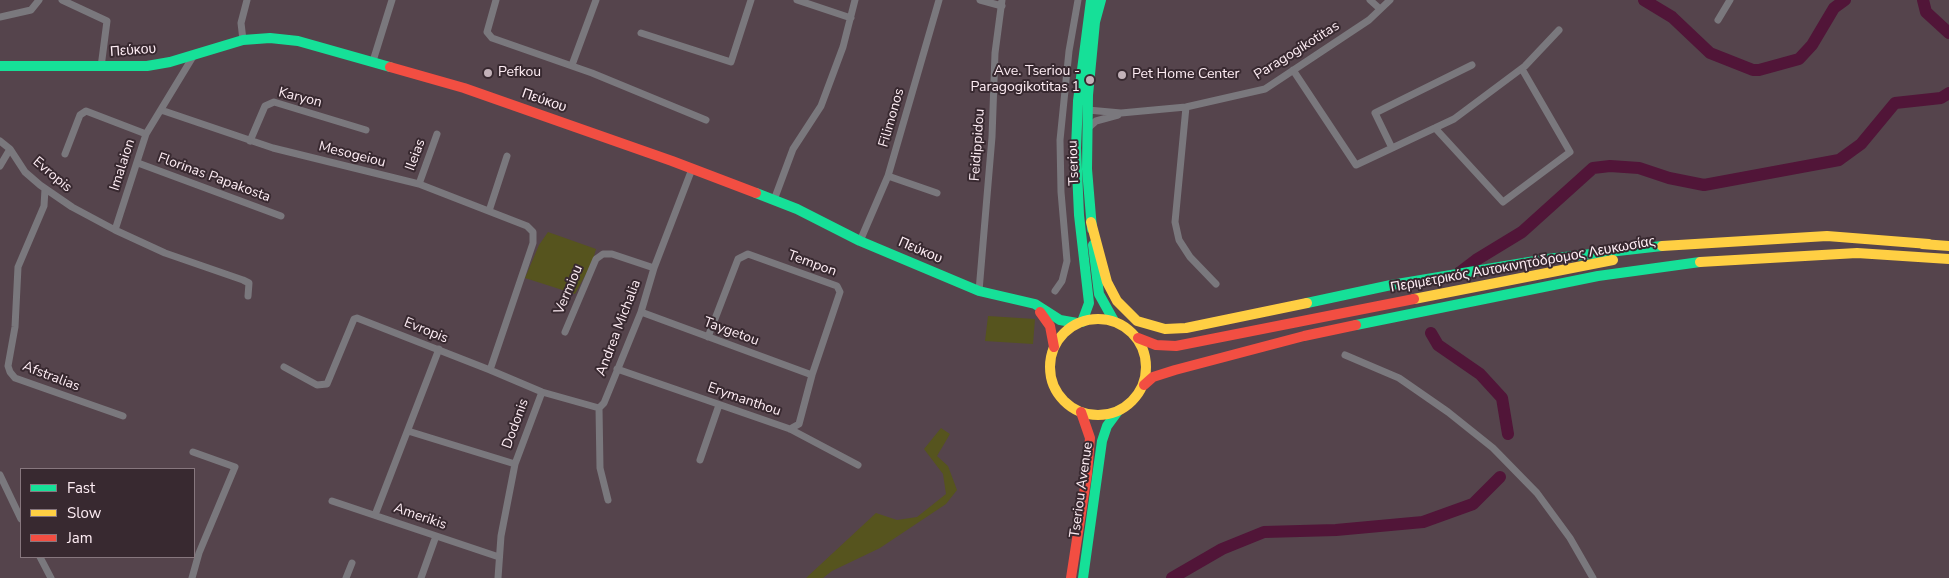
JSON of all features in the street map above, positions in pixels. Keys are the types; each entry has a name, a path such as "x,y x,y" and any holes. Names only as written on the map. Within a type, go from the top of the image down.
{"main road":[{"name":"Tseriou","path":"1080,322 1089,303 1079,215 1076,148 1078,102 1091,0"},
{"name":"Tseriou","path":"1101,0 1095,22 1087,128 1091,222 1099,294 1114,321"},
{"name":"Πεύκου","path":"0,66 147,66 194,55 243,40 270,38 298,41 372,61 519,107 692,169 774,200 860,241 979,291 1027,302 1040,307 1060,320 1080,322"},
{"path":"1091,222 1112,294 1121,307 1137,320 1165,329 1186,328 1391,285 1547,259 1674,245 1827,236 1887,239 1929,244"},
{"name":"Περιμετρικός Αυτοκινητόδρομος Λευκωσίας","path":"1138,338 1156,345 1176,346 1603,262 1691,250 1824,242 1949,246"},
{"name":"Περιμετρικός Αυτοκινητόδρομος Λευκωσίας","path":"1144,384 1175,370 1304,336 1616,273 1682,264 1784,256 1857,253 1949,258"},
{"name":"Πεύκου","path":"1027,302 1042,313 1048,322 1054,347"},
{"path":"1093,319 1114,321 1126,326 1138,338 1145,353 1147,370 1144,384 1136,397 1118,410 1096,415 1081,412 1068,404 1058,393 1052,380 1050,363 1054,347 1064,333 1080,322 1093,319"},
{"name":"Tseriou Avenue","path":"1083,578 1102,441 1107,426 1118,410"},
{"name":"Tseriou Avenue","path":"1071,578 1087,474 1090,438 1081,412"}],"street":[{"path":"0,17 31,10 39,0"},
{"path":"62,0 106,21 102,67"},
{"path":"243,40 240,22 247,0"},
{"path":"372,61 392,0"},
{"path":"496,0 487,32 492,38 572,65 706,120"},
{"path":"572,65 596,0"},
{"path":"640,33 731,62 751,0"},
{"path":"797,0 851,18"},
{"path":"774,200 793,149 821,106 843,47 855,0"},
{"name":"Filimonos","path":"860,241 888,176 938,0"},
{"path":"980,0 1002,3"},
{"path":"1055,291 1062,282 1067,261 1061,192 1060,140 1069,51 1078,0"},
{"path":"1370,0 1380,9"},
{"name":"Paragogikotitas","path":"1088,110 1121,114 1186,107 1265,89 1369,20 1390,0"},
{"path":"1718,20 1730,0"},
{"name":"Feidippidou","path":"979,291 992,137 996,53 1002,3"},
{"path":"1294,70 1356,165 1454,119 1522,69 1559,30"},
{"name":"Imalaion","path":"114,230 138,163 146,134 194,55"},
{"path":"1392,148 1376,113 1472,65"},
{"path":"1435,128 1503,202 1570,152 1522,69"},
{"name":"Karyon","path":"250,141 265,106 274,102 366,130"},
{"path":"1186,107 1175,222 1179,240 1190,257 1216,284"},
{"name":"Mesogeiou","path":"161,110 250,141 342,166 419,184 527,226 533,232 533,243 490,370"},
{"path":"65,154 80,115 86,111 146,134"},
{"path":"1087,128 1096,121 1121,114"},
{"name":"Ileias","path":"419,184 436,134"},
{"name":"Evropis","path":"0,141 10,149 25,172 72,208 114,230 165,253 243,280 249,283 248,296"},
{"path":"0,166 10,149"},
{"path":"489,211 508,156"},
{"name":"Florinas Papakosta","path":"138,163 281,216"},
{"name":"Andrea Michalia","path":"608,500 600,468 599,408 604,403 641,312 654,268 692,169"},
{"path":"888,176 937,193"},
{"name":"Afstralias","path":"45,189 44,206 18,267 15,326 8,366 10,372 15,378 123,416"},
{"name":"Vermiou","path":"565,332 596,259 603,254 612,254 654,268"},
{"name":"Tempon","path":"708,337 738,259 748,254 837,286 840,292 812,375 798,424 790,430"},
{"name":"Taygetou","path":"641,312 812,375"},
{"name":"Evropis","path":"284,366 318,385 327,384 354,319 357,318 439,349 542,392 599,408"},
{"path":"375,515 439,349"},
{"path":"1345,354 1399,378 1448,412 1493,448 1537,493 1570,538 1593,578"},
{"name":"Erymanthou","path":"617,369 790,430 858,465"},
{"name":"Dodonis","path":"498,578 501,536 515,464 542,392"},
{"path":"700,460 719,405"},
{"path":"408,431 515,464"},
{"path":"193,452 235,467 196,551"},
{"path":"0,475 20,517"},
{"name":"Amerikis","path":"332,501 499,557"},
{"path":"421,578 436,536"},
{"path":"41,558 51,578"},
{"path":"192,578 195,558"},
{"path":"346,578 352,563"}],"shaded area":[{"path":"548,232 596,249 592,263 575,294 525,278 539,245"},
{"path":"988,316 1035,319 1033,344 985,341"},
{"path":"941,428 950,434 937,456 948,466 957,490 946,504 880,548 832,571 823,578 806,578 876,513 897,520 917,517 946,494 943,474 924,449"}],"waterway":[{"path":"1644,0 1672,17 1710,53 1753,70 1799,59 1812,45 1834,8 1845,0"},
{"path":"1923,0 1926,12 1949,33"},
{"path":"1459,273 1476,260 1522,232 1593,168 1610,166 1639,168 1669,178 1704,185 1839,160 1861,144 1895,103 1941,98 1949,93"},
{"path":"1431,333 1438,345 1480,374 1502,398 1508,434"},
{"path":"1172,578 1222,549 1264,532 1336,530 1423,522 1473,504 1500,477"}],"traffic: fast":[{"path":"1082,322 1089,303 1079,215 1076,148 1078,101 1091,0"},
{"path":"1092,229 1087,169 1088,95 1095,22 1101,0"},
{"path":"0,66 147,66 170,62 243,40 270,38 298,41 390,67"},
{"path":"756,193 797,209 860,241 979,291 1035,304 1060,320 1077,323"},
{"path":"1093,245 1099,294 1114,321"},
{"path":"1307,303 1391,285 1547,259 1662,246"},
{"path":"1356,325 1598,276 1700,262"},
{"path":"1083,578 1102,441 1107,426 1118,411"}],"traffic: slow":[{"path":"1091,222 1107,282 1117,301 1137,321 1165,329 1186,328 1307,303"},
{"path":"1662,246 1827,236 1929,244"},
{"path":"1922,244 1949,246"},
{"path":"1700,262 1857,253 1949,259"},
{"path":"1414,299 1613,260"},
{"path":"1098,319 1116,323 1132,333 1142,349 1146,367 1142,385 1132,401 1116,411 1098,415 1080,411 1064,401 1054,385 1050,367 1054,349 1064,333 1080,323 1098,319"}],"traffic: jam":[{"path":"390,67 464,88 672,161 756,193"},
{"path":"1138,338 1156,345 1176,346 1414,299"},
{"path":"1040,312 1050,326 1054,347"},
{"path":"1144,385 1153,377 1175,370 1304,336 1356,325"},
{"path":"1071,578 1087,474 1090,438 1081,412"}],"place":[{"name":"Pefkou","path":"488,73"},
{"name":"Pet Home Center","path":"1122,75"},
{"name":"Ave. Tseriou - Paragogikotitas 1","path":"1090,80"}]}
